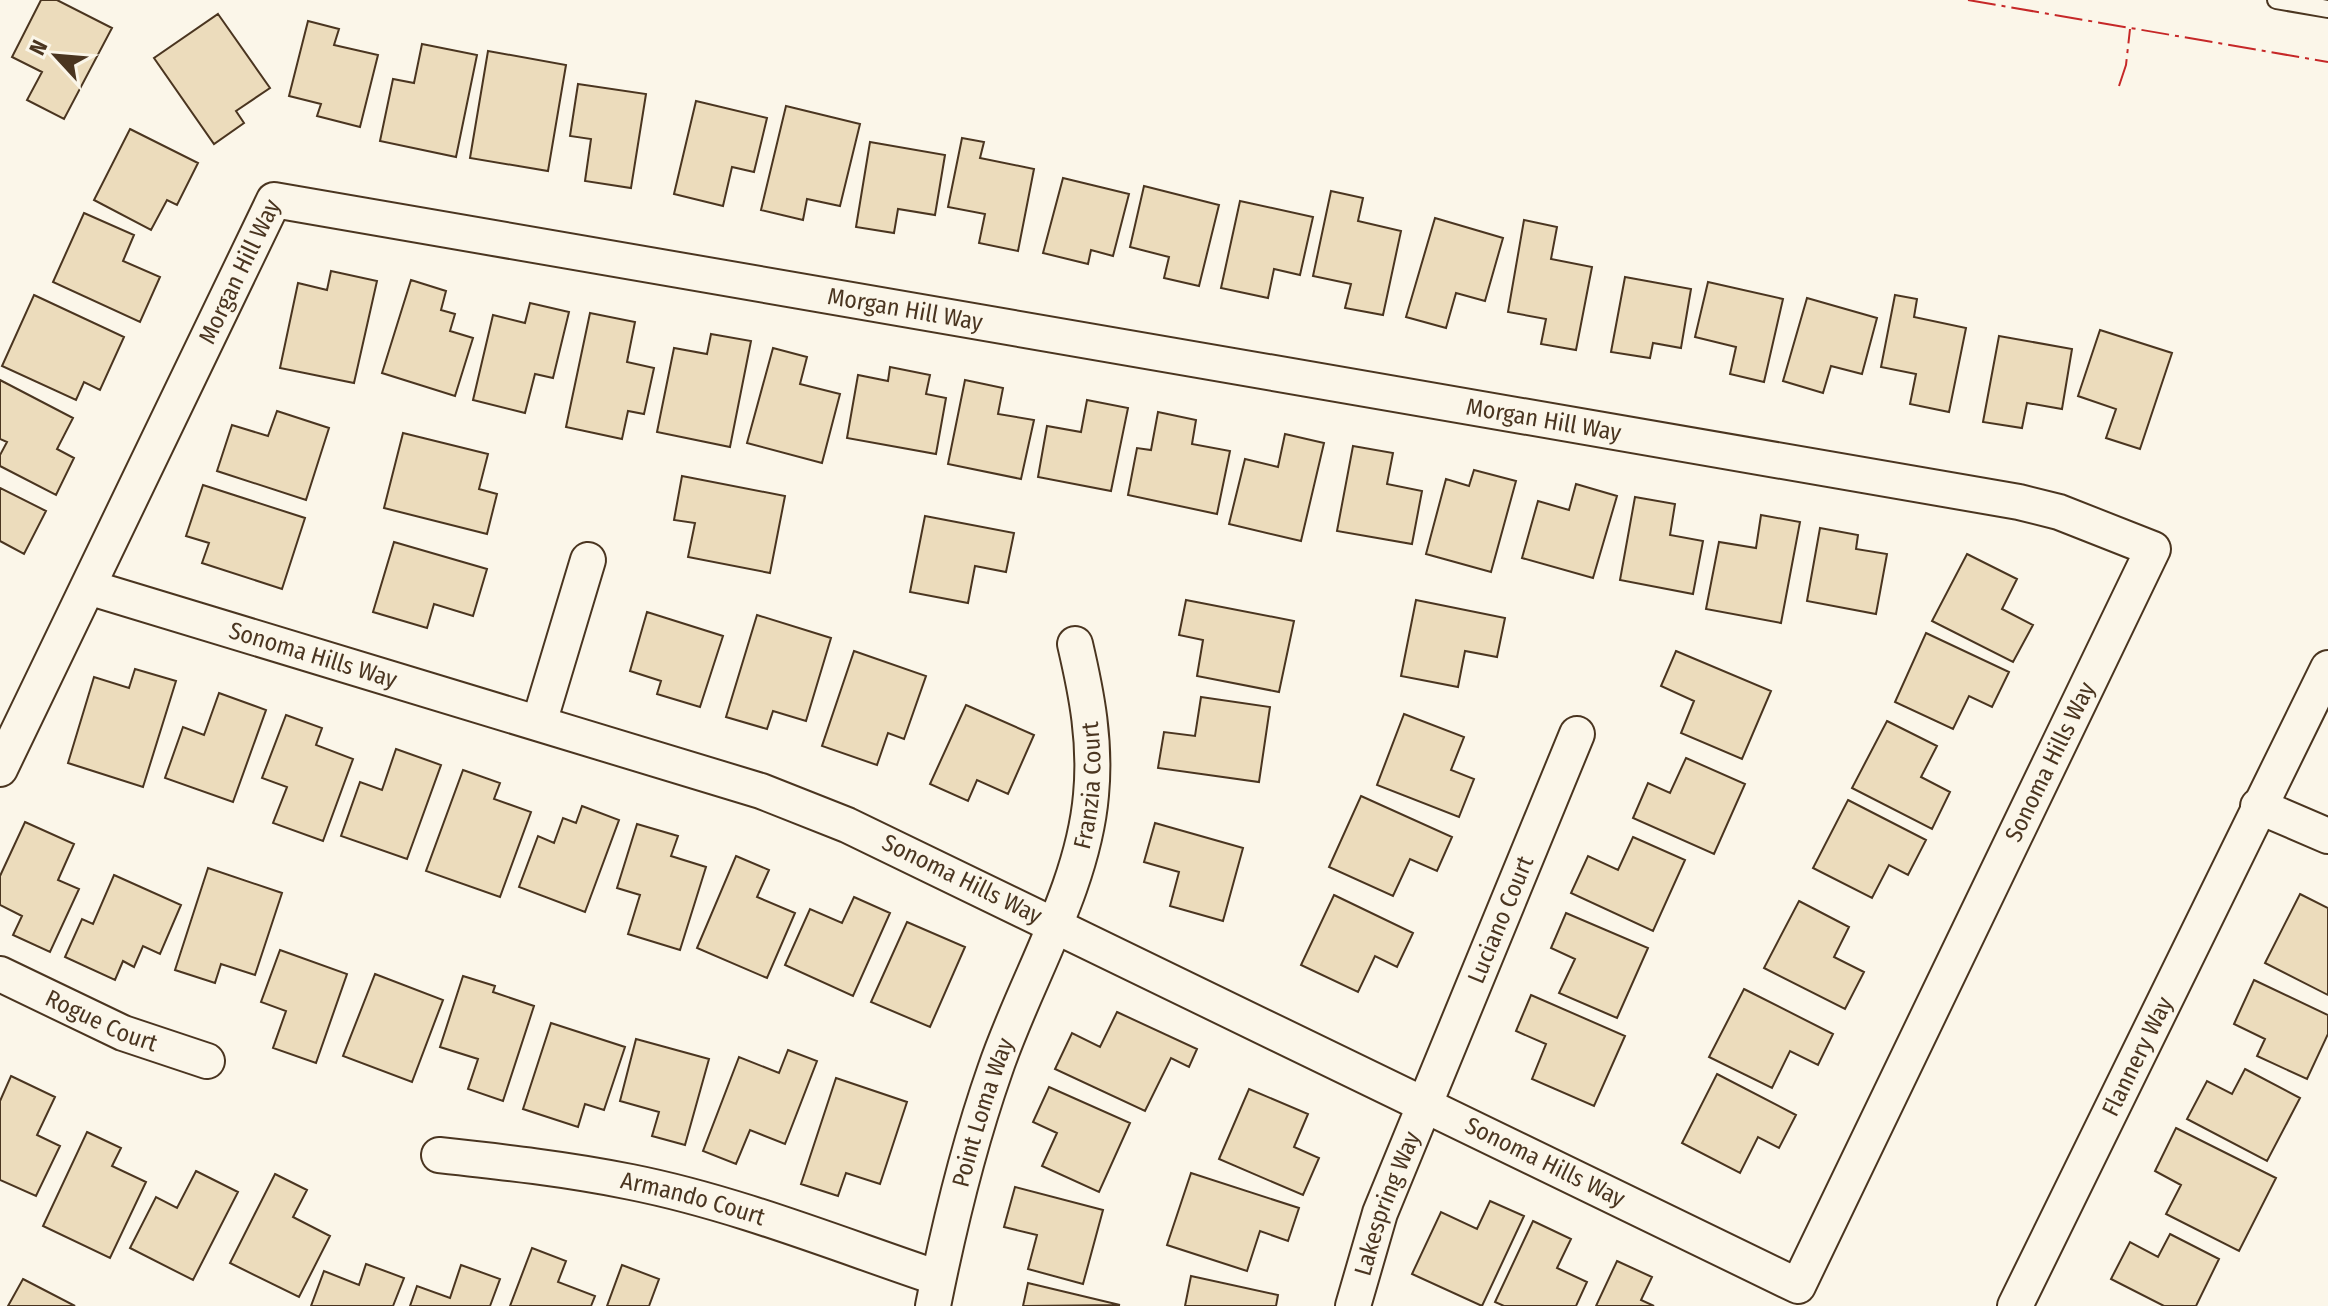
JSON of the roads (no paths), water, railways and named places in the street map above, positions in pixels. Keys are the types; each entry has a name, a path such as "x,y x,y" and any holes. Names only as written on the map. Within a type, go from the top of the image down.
{"street":[{"name":"Morgan Hill Way","path":"0,769 274,200 2019,502 2059,512 2153,549"},
{"name":"Sonoma Hills Way","path":"88,587 761,791 847,825 1798,1286 2153,549"},
{"path":"539,723 588,560"},
{"name":"Franzia Court","path":"1054,924 1078,862 1091,795 1090,706 1075,644"},
{"name":"Flannery Way","path":"2015,1306 2328,668"},
{"name":"Luciano Court","path":"1425,1104 1577,734"},
{"path":"2258,806 2328,836"},
{"name":"Point Loma Way","path":"936,1292 961,1179 995,1070 1054,924"},
{"name":"Rogue Court","path":"0,974 123,1033 207,1061"},
{"name":"Lakespring Way","path":"1353,1306 1376,1226 1425,1104"},
{"name":"Armando Court","path":"439,1155 541,1166 633,1182 724,1206 936,1292"}],"lane":[{"path":"2276,0 2328,9"}]}
